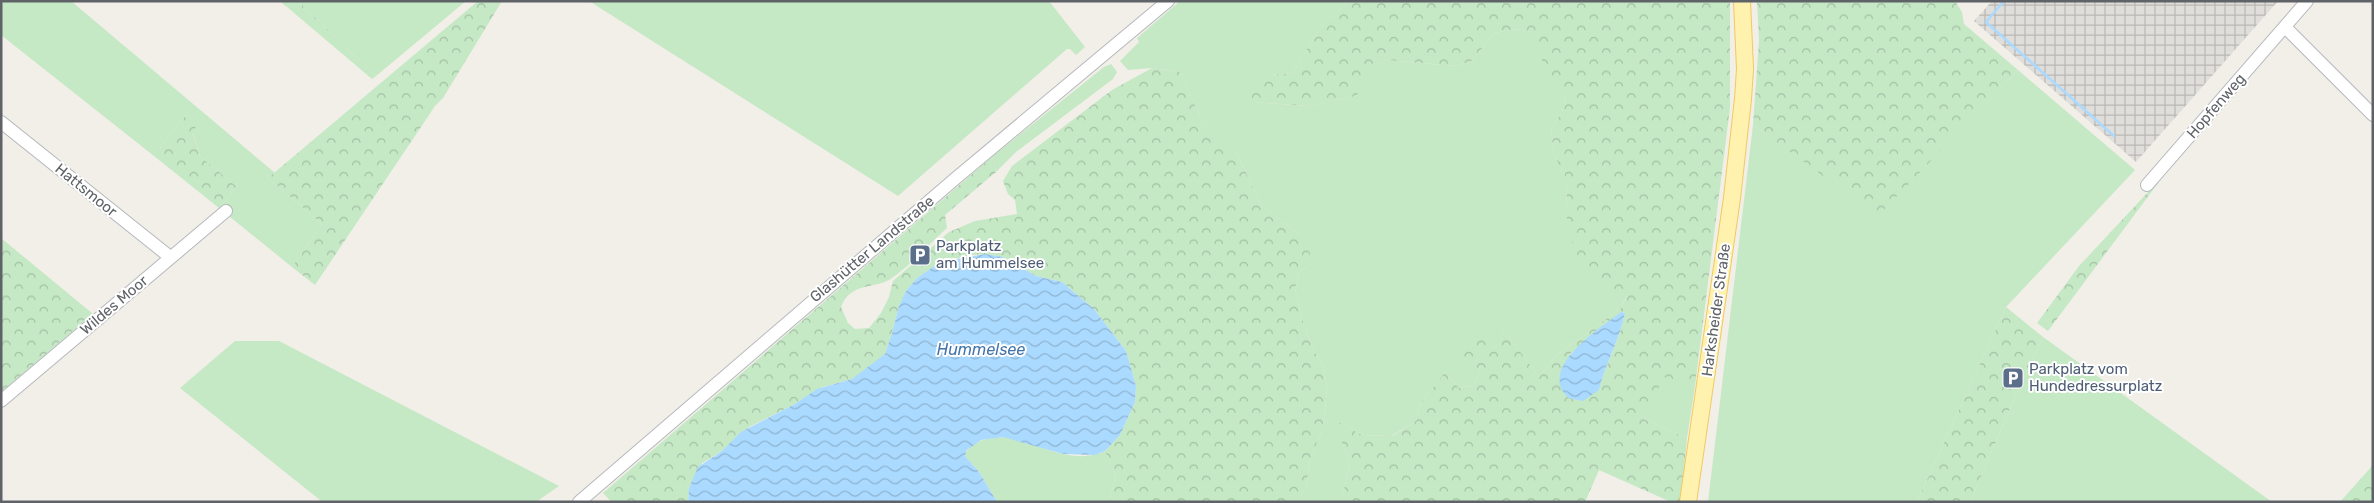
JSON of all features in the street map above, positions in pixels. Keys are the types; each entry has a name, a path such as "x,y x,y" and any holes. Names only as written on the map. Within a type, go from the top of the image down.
{"main road":[{"name":"Harksheider Straße","path":"1688,502 1732,198 1741,118 1744,69 1742,1"}],"street":[{"name":"Glashütter Landstraße","path":"579,502 956,178 1168,1"},
{"name":"Hopfenweg","path":"2148,185 2307,1"},
{"path":"2284,27 2373,115"},
{"name":"Hattsmoor","path":"1,122 170,257"},
{"name":"Wildes Moor","path":"1,401 226,211"}],"shaded area":[{"path":"1992,1 2278,1 2136,162 1974,21"}],"green space":[{"path":"1,1 71,1 275,173 268,178 322,224 292,267 219,208 237,187 200,156 187,113 154,156 1,35"},
{"path":"280,1 298,1 376,76 372,79"},
{"path":"298,1 466,1 376,76"},
{"path":"478,1 502,1 443,98 435,106 315,285 292,267 322,224 268,178"},
{"path":"589,1 1049,1 1085,47 1076,55 1070,49 1067,49 898,196"},
{"path":"1180,1 1349,1 1323,24 1292,73 1270,75 1253,102 1308,106 1356,96 1365,84 1360,67 1387,60 1454,66 1472,61 1494,33 1517,29 1536,33 1563,90 1566,104 1551,131 1554,155 1567,180 1566,213 1593,281 1627,295 1621,308 1557,355 1539,377 1510,338 1503,332 1495,336 1474,385 1459,388 1445,372 1420,404 1416,421 1391,436 1364,435 1357,433 1345,423 1340,437 1350,463 1341,502 1295,502 1306,490 1310,459 1323,429 1327,388 1324,368 1313,349 1302,319 1295,289 1299,273 1311,263 1300,235 1261,205 1236,151 1202,121 1180,72 1152,68 1128,70 1120,61 1139,42 1137,38"},
{"path":"1349,1 1730,1 1730,108 1695,386 1664,377 1644,419 1687,438 1681,502 1671,502 1599,470 1585,502 1341,502 1350,463 1340,437 1338,423 1345,423 1357,433 1364,435 1392,436 1416,421 1420,404 1445,372 1459,388 1474,385 1480,371 1464,367 1458,355 1461,347 1503,332 1510,338 1539,377 1557,355 1621,308 1627,296 1593,281 1574,249 1566,213 1567,180 1554,155 1551,131 1566,104 1563,90 1548,84 1535,33 1517,29 1494,33 1472,61 1454,66 1387,60 1361,67 1365,84 1356,96 1308,106 1253,102 1249,88 1270,75 1292,73 1323,24","holes":["1621,312 1625,313 1620,333 1599,390 1570,354"]},
{"path":"1757,1 1955,1 1962,12 1964,24 2018,70 1878,216 1753,125 1759,41"},
{"path":"1111,64 1117,72 1113,79 1016,152 996,172 993,156 1104,67"},
{"path":"1152,68 1180,72 1202,121 1236,151 1261,205 1300,235 1309,247 1311,263 1299,273 1295,289 1302,319 1313,349 1324,368 1327,388 1323,429 1310,459 1306,490 1295,502 1109,502 1116,475 1105,451 1120,435 1135,402 1136,386 1126,351 1094,309 1062,282 1036,276 1003,257 985,254 940,262 917,278 906,291 899,306 885,354 867,370 852,379 823,387 795,404 749,427 722,451 702,463 689,488 688,502 612,502 603,493 993,156 996,172 945,215 947,228 892,278 885,282 857,290 845,299 841,307 848,323 855,329 869,328 881,313 889,297 893,281 949,232 975,221 1017,214 1015,200 1008,194 1003,181 1012,166 1112,90"},
{"path":"2018,70 2135,170 2006,307 1917,502 1708,502 1753,125 1878,215"},
{"path":"187,113 197,123 193,134 200,156 237,187 219,208 154,156"},
{"path":"2164,175 2048,331 2037,323 2079,266"},
{"path":"1,238 93,314 1,392"},
{"path":"2006,307 2043,337 1970,502 1917,502"},
{"path":"2043,337 2272,502 1970,502"},
{"path":"235,341 279,341 559,486 536,502 319,502 320,500 180,388"},
{"path":"1664,376 1695,386 1687,438 1644,419"},
{"path":"1008,437 1069,455 1093,455 1105,451 1116,475 1109,502 997,502 979,472 965,456 968,450 977,442"},
{"path":"2373,465 2373,502 2340,502"}],"water":[{"name":"Hummelsee","path":"985,254 1003,257 1036,276 1062,282 1094,309 1126,351 1136,386 1135,402 1120,435 1105,451 1095,455 1063,454 1003,437 981,440 967,450 965,456 979,472 997,502 688,502 689,488 698,467 722,451 741,432 795,404 817,389 852,379 885,354 899,306 906,291 917,278 940,262"},
{"path":"1621,312 1625,313 1623,323 1599,390 1583,401 1568,398 1561,388 1560,377 1563,366 1580,345"}],"waterway":[{"path":"2004,1 1986,22 2114,136"}],"place":[{"name":"Parkplatz am Hummelsee","path":"920,255"},
{"name":"Parkplatz vom Hundedressurplatz","path":"2013,378"}]}
